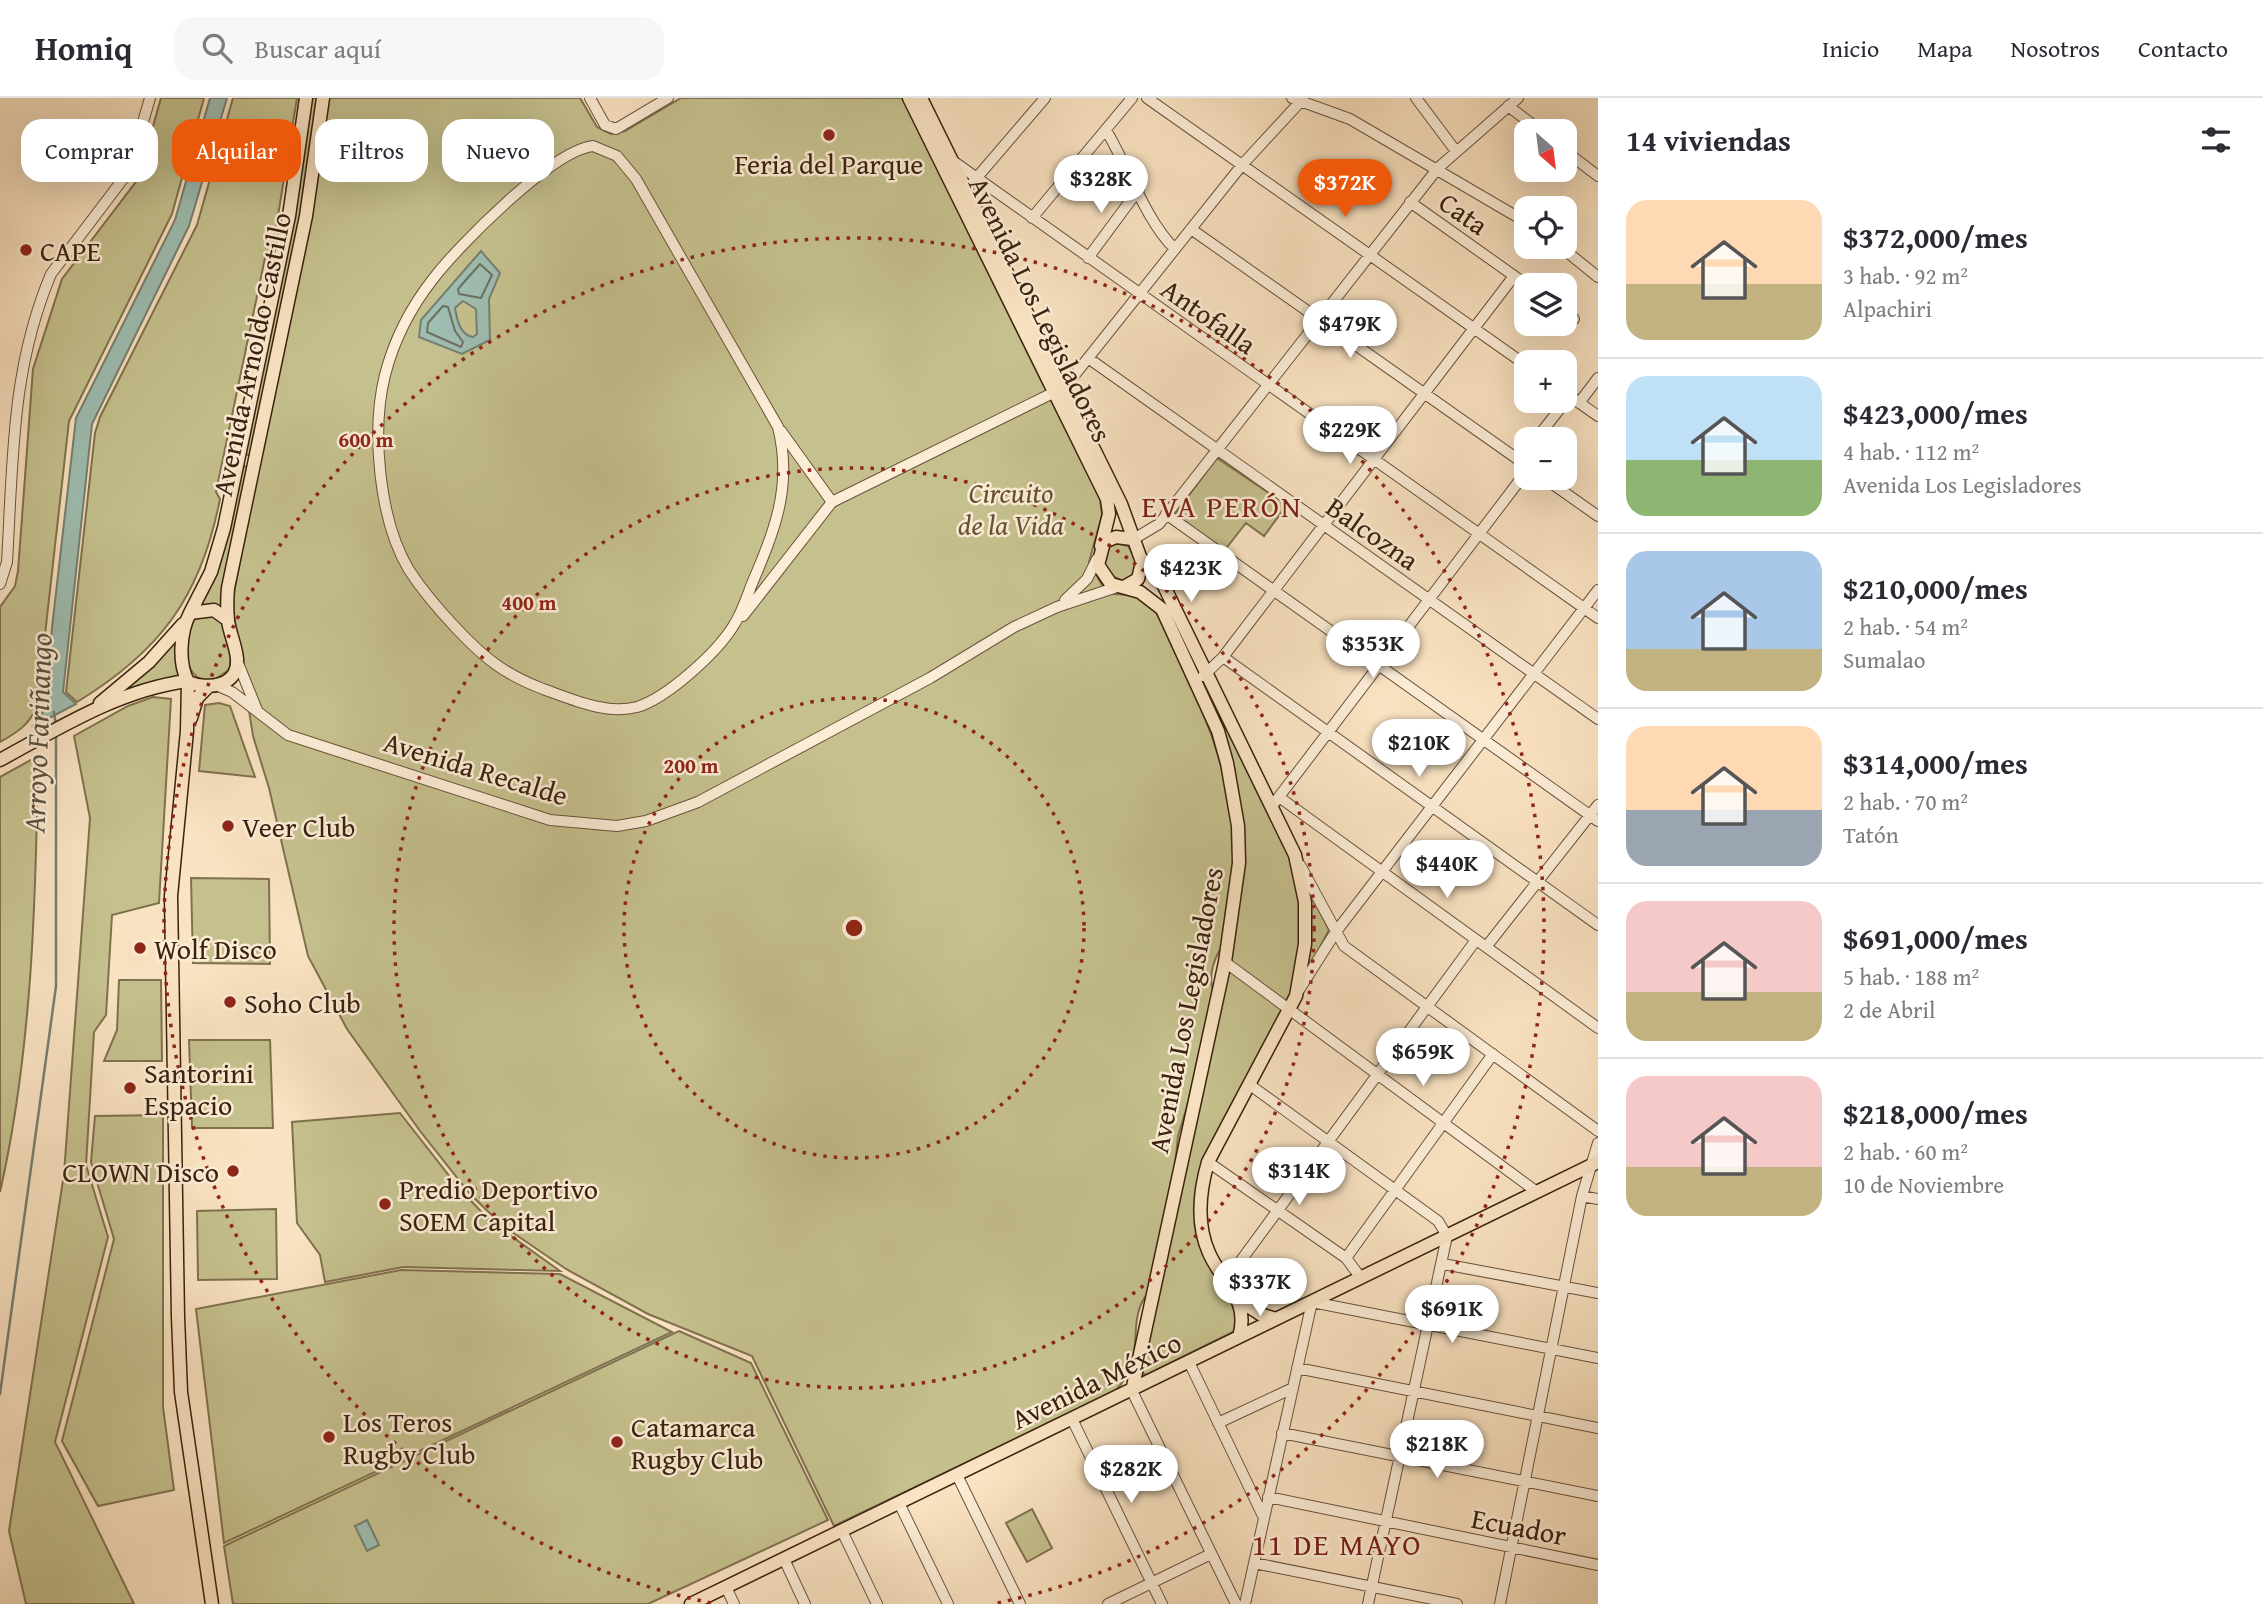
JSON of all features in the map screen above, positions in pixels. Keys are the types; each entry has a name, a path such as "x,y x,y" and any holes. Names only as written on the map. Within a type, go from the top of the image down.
{"main road":[{"name":"Avenida Arnoldo Castillo","path":"188,617 211,572 224,528 287,228 306,98"},
{"name":"Avenida Arnoldo Castillo","path":"228,620 228,588 232,563 304,229 323,98"},
{"name":"Avenida Los Legisladores","path":"909,98 1121,504 1132,540"},
{"name":"Avenida Los Legisladores","path":"921,98 967,188 1060,389 1107,499 1109,513 1099,552"},
{"path":"1111,538 1132,540 1141,558 1140,576 1135,583 1121,587 1103,576 1099,552 1111,538"},
{"name":"Avenida Los Legisladores","path":"1132,1391 1225,962 1238,875 1238,826 1227,763 1202,676 1163,584 1141,558"},
{"name":"Avenida Los Legisladores","path":"1121,587 1152,599 1162,609 1275,802 1302,882 1306,921 1296,996 1208,1162 1201,1185 1201,1221 1209,1252 1239,1300 1260,1314 1276,1319"},
{"path":"90,711 149,662 188,617 198,610 214,610 228,620 237,659 231,677 197,698 187,732"},
{"path":"188,617 182,658 187,682 187,732 171,896 178,1317 181,1392 212,1604"},
{"path":"0,760 90,711 152,687 187,682 213,687"},
{"name":"Avenida México","path":"691,1604 1595,1164"},
{"path":"1239,1300 1244,1314 1239,1337"}],"street":[{"path":"0,584 7,562 19,382 44,291 57,266 123,179 131,163 149,98"},
{"path":"590,98 605,125 612,129 620,128 668,98"},
{"path":"967,188 1045,98"},
{"path":"1032,218 1132,98"},
{"path":"1147,98 1514,357"},
{"path":"1416,98 1455,150"},
{"path":"1132,540 1153,530 1438,168 1455,150 1518,98"},
{"path":"832,502 778,427 636,180 617,156 593,146 585,147 545,172 497,211 449,259 415,303 384,376 379,452 383,490 399,548 409,569 442,613 492,664 553,692 608,708 627,709 640,706 684,677 732,629 771,584 832,502 1060,389 1088,358 1296,99 1350,118 1514,215"},
{"path":"1508,106 1525,119"},
{"path":"1106,130 1139,190 1154,226 1175,249"},
{"name":"Antofalla","path":"933,146 1139,295 1598,618"},
{"path":"1577,160 1598,176"},
{"path":"1088,258 1139,190"},
{"name":"Cata","path":"1410,202 1514,276"},
{"path":"1191,229 1425,394 1514,452"},
{"path":"1576,259 1598,277"},
{"path":"1202,676 1223,657 1514,276"},
{"name":"Balcozna","path":"1088,358 1598,719"},
{"path":"1580,403 1598,378"},
{"path":"1577,401 1598,416"},
{"path":"732,629 763,561 780,506 785,456 778,427"},
{"path":"1514,488 1275,802 1382,872 1598,1028"},
{"path":"1561,490 1598,516"},
{"path":"1166,514 1594,818"},
{"name":"Avenida Recalde","path":"1057,607 1081,585 1099,552"},
{"name":"Avenida Recalde","path":"213,687 288,735 550,820 617,826 646,821 698,802 1057,607 1121,587"},
{"path":"1296,996 1335,933 1598,590"},
{"path":"1223,657 1598,925"},
{"path":"237,659 259,714"},
{"path":"1486,947 1537,882 1594,818 1598,805"},
{"path":"1295,855 1344,946 1598,1130"},
{"path":"1226,1281 1476,940"},
{"path":"1225,962 1537,1192"},
{"path":"1346,1258 1493,1055"},
{"path":"1250,1085 1438,1221 1447,1236 1430,1326 1368,1604"},
{"path":"1500,1604 1582,1196 1595,1164 1598,1143"},
{"path":"1208,1162 1346,1258 1361,1278"},
{"path":"1582,1196 1598,1199"},
{"path":"1443,1264 1598,1293"},
{"path":"1245,1604 1312,1302 1598,1358"},
{"path":"1189,1362 1263,1516"},
{"path":"1297,1368 1598,1428"},
{"path":"1218,1423 1293,1388"},
{"path":"1132,1391 1236,1604"},
{"path":"1072,1419 1162,1604"},
{"path":"1282,1433 1598,1496"},
{"path":"957,1475 1020,1604"},
{"name":"Ecuador","path":"1268,1497 1598,1564"},
{"path":"899,1503 948,1604"},
{"path":"842,1531 877,1604"},
{"path":"1108,1604 1211,1554"},
{"path":"783,1559 805,1604"},
{"path":"1254,1563 1457,1604"},
{"path":"726,1587 734,1604"}],"green space":[{"path":"161,98 204,98 198,119 172,119 172,182 181,182 172,214 69,421 37,706 22,727 0,742 0,607 15,586 18,571 33,369 62,279 136,182 158,182 158,119 155,119"},
{"path":"233,98 297,98 294,119 227,119"},
{"path":"311,98 319,98 304,200 252,456 245,454 295,182 301,182 301,152"},
{"name":"Circuito de la Vida","path":"328,98 580,98 597,127 611,134 625,131 681,98 904,98 1100,497 1102,515 1089,562 1107,594 1138,598 1148,604 1158,616 1207,723 1221,766 1230,810 1234,861 1223,946 1213,967 1213,990 1189,1100 1178,1136 1175,1166 1148,1293 1138,1316 1134,1353 1125,1378 1115,1391 834,1526 752,1356 648,1314 566,1269 503,1226 470,1194 420,1131 347,1029 308,956 269,788 253,736 232,603 315,166 315,182 428,182 428,119 324,119"},
{"path":"209,182 283,182 272,253 265,258 216,492 220,499 201,564 189,592 154,641 106,683 77,702 66,692 95,433 100,417 197,225"},
{"path":"1217,458 1287,505 1264,536 1246,523 1224,551 1174,515"},
{"path":"242,466 249,467 224,580 222,606 202,605"},
{"path":"1115,543 1128,546 1137,561 1135,575 1123,581 1110,575 1103,560 1109,545"},
{"path":"215,616 227,633 231,662 230,669 213,681 199,678 193,673 188,661 187,645 189,629 196,618"},
{"path":"178,638 180,678 156,681 119,695"},
{"path":"1206,685 1289,857 1301,901 1301,942 1291,992 1197,1183 1214,1272 1239,1315 1235,1331 1146,1375 1140,1372 1231,953 1242,872 1238,792"},
{"path":"153,697 171,699 159,903 112,915 106,1015 94,1032 86,1165 108,1237 55,1442 134,1604 26,1604 9,1531 64,1174 90,818 74,736 128,706"},
{"path":"219,703 230,706 255,777 199,771 205,705"},
{"path":"38,756 34,920 26,1030 11,1139 0,1192 0,777"},
{"path":"191,878 269,879 270,964 193,963"},
{"path":"1308,889 1329,930 1305,975"},
{"path":"119,980 161,980 162,1061 104,1061 117,1030"},
{"path":"189,1040 270,1040 273,1128 192,1128"},
{"name":"Predio Deportivo SOEM Capital","path":"400,1113 458,1187 489,1220 560,1271 403,1267 325,1282 320,1255 297,1223 292,1122"},
{"path":"163,1115 163,1407 174,1490 98,1506 62,1441 114,1239 91,1162 95,1116"},
{"path":"276,1209 277,1279 198,1280 197,1211"},
{"name":"Los Teros Rugby Club","path":"401,1270 560,1274 672,1332 224,1543 196,1309"},
{"name":"Catamarca Rugby Club","path":"679,1331 751,1363 828,1520 648,1604 233,1604 224,1546"},
{"path":"1032,1509 1052,1548 1027,1562 1006,1523"}],"water":[{"path":"210,98 227,98 221,119 204,119"},
{"path":"186,182 202,182 189,226 92,424 63,692 76,704 32,727 42,715 76,418 175,220"},
{"path":"481,251 500,273 489,299 490,340 462,354 419,337 421,320","holes":["463,301 476,309 477,334 473,337 462,330 455,308"]},
{"path":"367,1520 379,1545 367,1551 355,1526"}],"waterway":[{"name":"Arroyo Fariñango","path":"54,712 56,726"},
{"name":"Arroyo Fariñango","path":"0,1394 56,986 56,733"}],"place":[{"name":"Feria del Parque","path":"829,135"},
{"name":"CAPE","path":"26,250"},
{"name":"Veer Club","path":"228,826"},
{"name":"Wolf Disco","path":"140,948"},
{"name":"Soho Club","path":"230,1002"},
{"name":"Santorini Espacio","path":"130,1088"},
{"name":"CLOWN Disco","path":"233,1171"},
{"name":"Predio Deportivo SOEM Capital","path":"385,1204"},
{"name":"Los Teros Rugby Club","path":"329,1437"},
{"name":"Catamarca Rugby Club","path":"617,1442"}],"district":[{"name":"EVA PERÓN","path":"1222,506"},
{"name":"11 DE MAYO","path":"1337,1544"}]}
